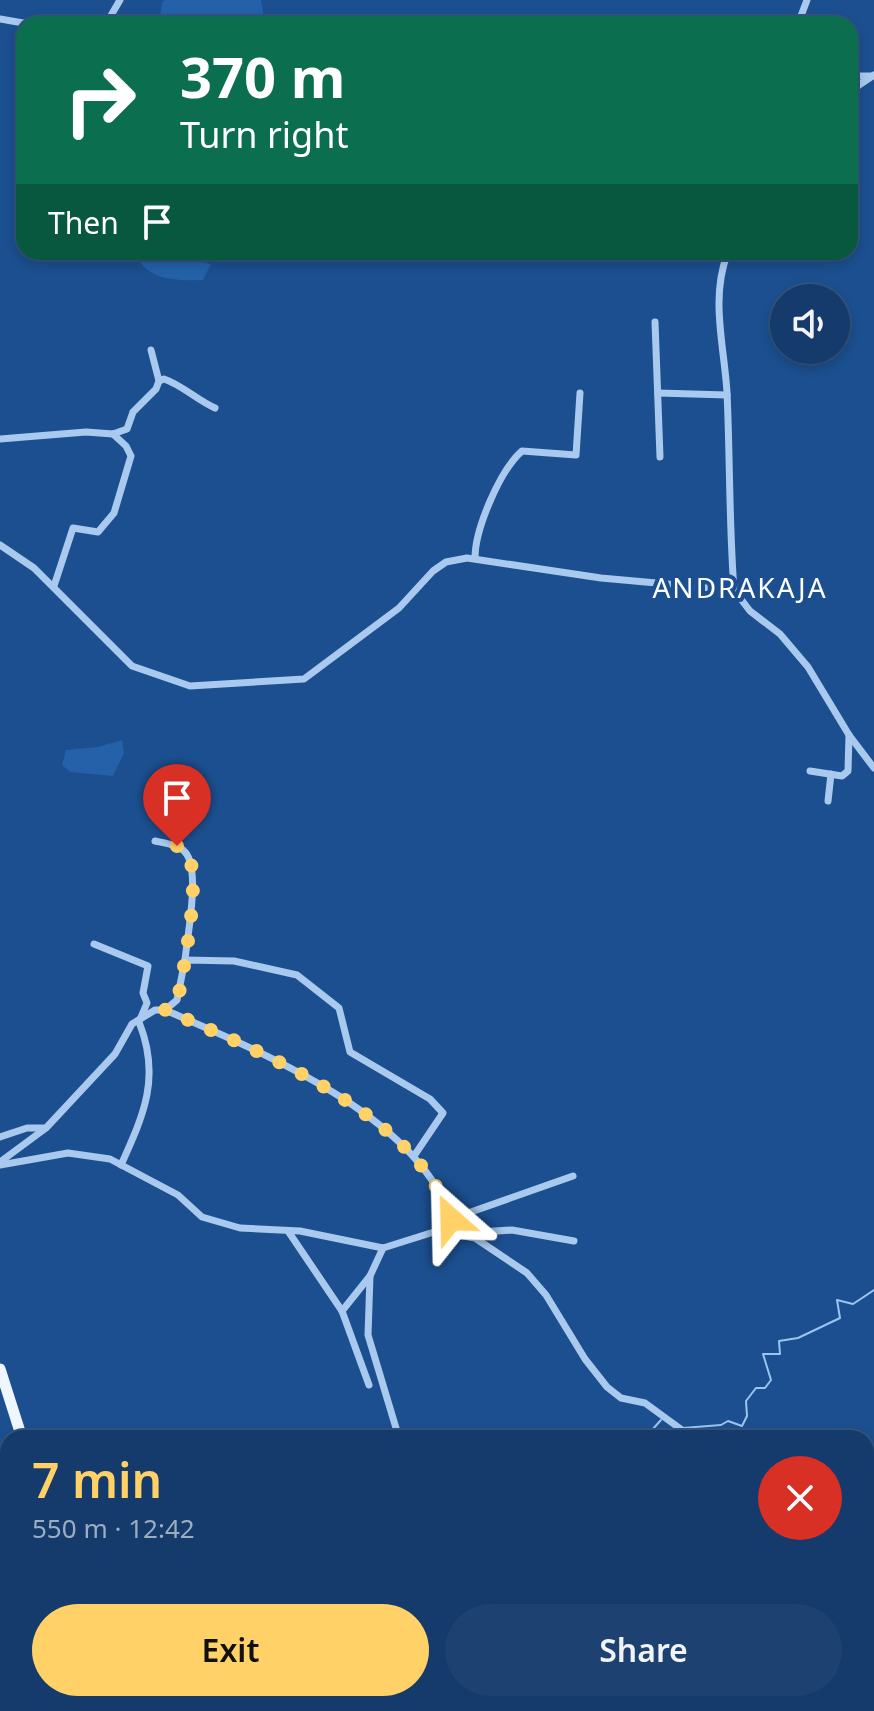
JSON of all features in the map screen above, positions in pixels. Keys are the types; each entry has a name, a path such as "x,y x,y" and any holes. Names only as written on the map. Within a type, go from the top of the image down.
{"main road":[{"path":"0,1369 19,1430"}],"street":[{"path":"858,76 874,75 858,88"},
{"path":"725,260 720,273 719,307 727,395 734,590 750,611 780,634 808,667 849,735 874,768"},
{"path":"655,322 660,457"},
{"path":"0,439 86,432 113,434 127,429 133,412 156,389 159,381 151,350"},
{"path":"159,381 173,382 193,398 215,408"},
{"path":"475,558 475,546 491,500 513,459 522,451 576,455 580,393"},
{"path":"658,393 727,395"},
{"path":"54,586 73,528 98,532 114,513 131,456 126,446 113,434"},
{"path":"0,545 54,586 132,666 190,686 304,679 399,608 446,562 475,558 601,578 734,590"},
{"path":"810,771 842,776 848,771 849,735"},
{"path":"828,801 831,774"},
{"path":"155,841 177,846 186,852 191,863 192,891 185,960 177,1000 165,1010"},
{"path":"94,944 148,966 143,993 147,1003 139,1022 149,1048 151,1065 141,1119 121,1165"},
{"path":"185,960 238,962 297,975 339,1008 350,1052 430,1099 443,1113 414,1156"},
{"path":"0,1163 46,1128 115,1054 132,1024 155,1010 165,1010 295,1069 357,1108 414,1156 439,1189 451,1219"},
{"path":"0,1137 27,1128 46,1128"},
{"path":"0,1163 68,1153 110,1159 178,1195 202,1217 215,1222 383,1248 437,1231 512,1230 574,1241"},
{"path":"437,1231 451,1219 573,1176"},
{"path":"288,1231 342,1311 369,1385"},
{"path":"460,1233 491,1246 527,1273 546,1295 585,1359 607,1387 621,1398 645,1403 682,1430"},
{"path":"342,1311 370,1276 383,1248"},
{"path":"370,1276 368,1335 397,1430"}],"shaded area":[{"path":"165,0 261,0 264,16 160,16"},
{"path":"194,260 211,264 203,280 183,280 154,274 140,262"},
{"path":"122,740 124,753 113,776 70,772 62,765 66,750 98,747"}],"waterway":[{"path":"683,1428 721,1425 728,1421 742,1426 747,1416 746,1401 756,1388 765,1388 771,1380 763,1354 780,1354 779,1341 798,1338 840,1318 837,1300 853,1304 874,1290"},
{"path":"652,1430 661,1420"}],"district":[{"name":"ANDRAKAJA","path":"740,587"}],"route":[{"path":"177,846 186,852 191,863 192,891 180,989 177,1000 165,1010 271,1056 357,1108 414,1156 439,1189 451,1219"}]}
